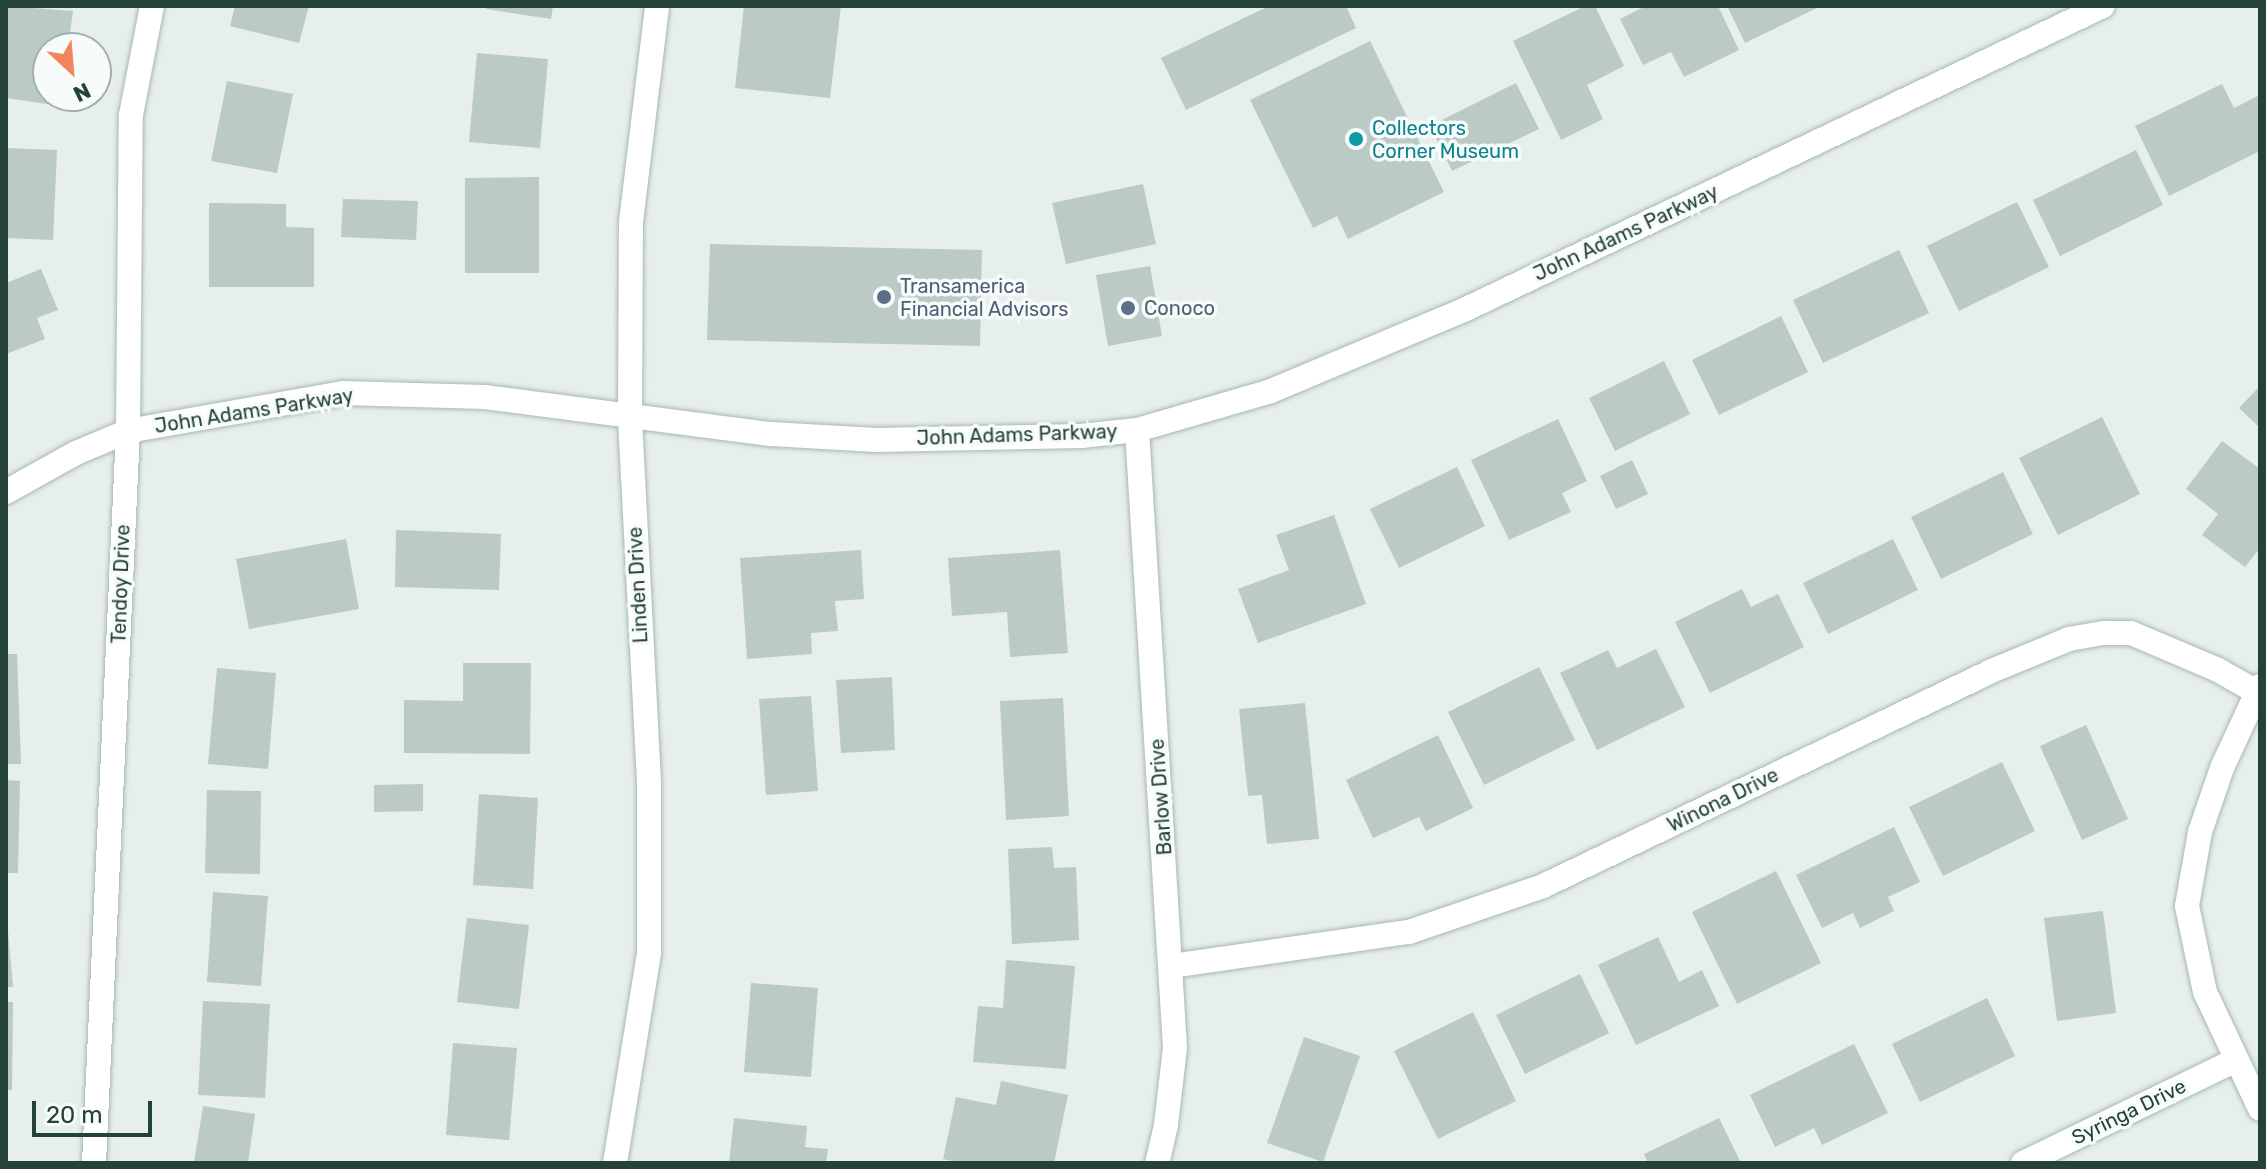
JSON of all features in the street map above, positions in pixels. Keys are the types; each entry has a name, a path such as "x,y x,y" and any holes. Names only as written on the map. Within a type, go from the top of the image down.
{"street":[{"name":"Tendoy Drive","path":"94,1163 128,431 131,115 152,6"},
{"name":"Linden Drive","path":"615,1163 649,953 649,782 630,414 631,222 657,6"},
{"name":"John Adams Parkway","path":"6,492 76,453 128,431 343,393 485,397 771,434 876,440 1081,436 1137,430 1271,391 1466,309 2103,6"},
{"name":"Barlow Drive","path":"1137,430 1175,1048 1166,1125 1157,1163"},
{"name":"Winona Drive","path":"1172,966 1409,932 1543,886 1989,672 2069,639 2104,633 2131,633 2258,689"},
{"path":"2258,689 2222,768 2200,832 2187,906 2205,992 2260,1109"},
{"name":"Syringa Drive","path":"2023,1163 2236,1060"}],"building":[{"path":"6,6 73,11 70,32 32,32 32,102 6,98"},
{"path":"235,6 309,6 299,43 230,26"},
{"path":"487,6 553,6 551,19 486,9"},
{"path":"744,6 841,6 830,98 735,88"},
{"path":"1269,6 1346,6 1356,28 1186,110 1161,58"},
{"path":"1585,6 1595,6 1624,66 1587,85 1603,119 1561,140 1513,41"},
{"path":"1646,6 1718,6 1739,50 1684,77 1671,52 1643,65 1620,19"},
{"path":"1727,6 1821,6 1745,43"},
{"path":"1370,41 1444,192 1348,239 1337,216 1313,228 1250,100"},
{"path":"477,53 548,59 540,148 469,142"},
{"path":"227,81 293,94 277,173 211,161"},
{"path":"1516,83 1539,129 1452,171 1430,126"},
{"path":"2222,84 2234,108 2260,95 2260,151 2169,196 2135,126"},
{"path":"6,148 57,150 53,240 6,238"},
{"path":"2136,150 2163,205 2060,256 2033,200"},
{"path":"539,177 539,273 465,273 465,178"},
{"path":"1143,184 1156,244 1066,264 1052,203"},
{"path":"343,199 418,201 416,240 341,237"},
{"path":"2017,202 2049,267 1959,311 1927,246"},
{"path":"209,203 286,204 286,227 314,228 314,287 209,287"},
{"path":"710,244 982,250 980,346 707,340"},
{"path":"1899,250 1929,313 1823,363 1793,300"},
{"path":"1150,266 1162,336 1108,346 1096,275"},
{"path":"41,269 58,310 37,318 45,339 6,354 6,283"},
{"path":"1781,316 1808,372 1719,415 1692,360"},
{"path":"1664,361 1690,414 1615,451 1589,398"},
{"path":"2260,386 2260,428 2239,408"},
{"path":"2102,417 2140,494 2058,535 2019,458"},
{"path":"1558,419 1587,481 1562,493 1571,512 1509,540 1471,460"},
{"path":"2222,441 2260,469 2260,548 2245,567 2202,535 2218,514 2186,489"},
{"path":"1632,460 1648,494 1616,509 1600,476"},
{"path":"1457,467 1485,526 1399,568 1370,509"},
{"path":"2003,472 2033,534 1941,579 1911,517"},
{"path":"1334,515 1366,604 1258,643 1238,589 1289,570 1276,535"},
{"path":"396,530 501,534 499,590 395,587"},
{"path":"346,539 359,609 249,629 236,559"},
{"path":"1893,539 1918,590 1828,634 1803,583"},
{"path":"861,550 864,599 835,601 838,631 811,633 812,654 747,659 740,558"},
{"path":"1060,550 1068,653 1010,657 1007,612 952,616 948,558"},
{"path":"1742,589 1751,607 1778,594 1804,647 1710,693 1675,622"},
{"path":"1656,649 1685,707 1597,750 1560,673 1608,650 1617,668"},
{"path":"6,654 17,654 21,764 6,764"},
{"path":"463,663 531,663 530,754 404,753 404,700 463,701"},
{"path":"1539,667 1575,740 1484,785 1448,712"},
{"path":"217,668 276,673 268,769 208,764"},
{"path":"892,677 895,750 841,753 836,680"},
{"path":"811,696 818,791 766,795 759,699"},
{"path":"1063,698 1069,816 1006,820 1000,701"},
{"path":"1305,703 1319,839 1267,844 1262,795 1248,796 1239,709"},
{"path":"2086,725 2128,819 2082,840 2040,746"},
{"path":"1438,735 1473,808 1426,831 1419,817 1373,838 1346,780"},
{"path":"2002,762 2035,831 1943,876 1909,807"},
{"path":"6,780 20,781 18,873 6,873"},
{"path":"423,784 423,811 374,812 374,785"},
{"path":"207,790 261,791 260,874 205,873"},
{"path":"479,794 538,798 533,889 473,885"},
{"path":"1894,827 1920,882 1888,897 1894,911 1860,928 1853,913 1822,928 1796,875"},
{"path":"1052,847 1054,868 1076,867 1079,940 1012,944 1008,849"},
{"path":"1776,871 1821,963 1737,1004 1692,912"},
{"path":"213,892 268,896 261,986 207,982"},
{"path":"6,908 13,987 6,987"},
{"path":"2103,911 2116,1013 2057,1021 2044,918"},
{"path":"467,918 529,925 519,1009 457,1002"},
{"path":"1658,937 1679,982 1702,970 1719,1006 1636,1045 1598,965"},
{"path":"1006,960 1075,966 1066,1069 973,1062 978,1006 1003,1008"},
{"path":"1580,974 1609,1033 1525,1074 1496,1015"},
{"path":"751,983 818,988 811,1077 744,1072"},
{"path":"1987,998 2015,1056 1920,1102 1892,1044"},
{"path":"203,1001 270,1004 265,1098 198,1095"},
{"path":"6,1002 13,1002 12,1090 6,1090"},
{"path":"1473,1012 1516,1101 1438,1139 1394,1051"},
{"path":"1304,1037 1360,1056 1323,1162 1267,1143"},
{"path":"453,1043 517,1048 509,1140 446,1135"},
{"path":"1854,1044 1888,1113 1822,1145 1814,1128 1775,1147 1750,1095"},
{"path":"1001,1081 1068,1095 1054,1163 961,1163 943,1159 956,1097 996,1105"},
{"path":"203,1106 255,1114 248,1163 194,1163"},
{"path":"734,1118 807,1126 805,1147 828,1149 826,1163 729,1163"},
{"path":"1719,1118 1741,1163 1648,1163 1644,1154"}],"place":[{"name":"Collectors Corner Museum","path":"1356,139"},
{"name":"Transamerica Financial Advisors","path":"884,297"},
{"name":"Conoco","path":"1128,308"}]}
